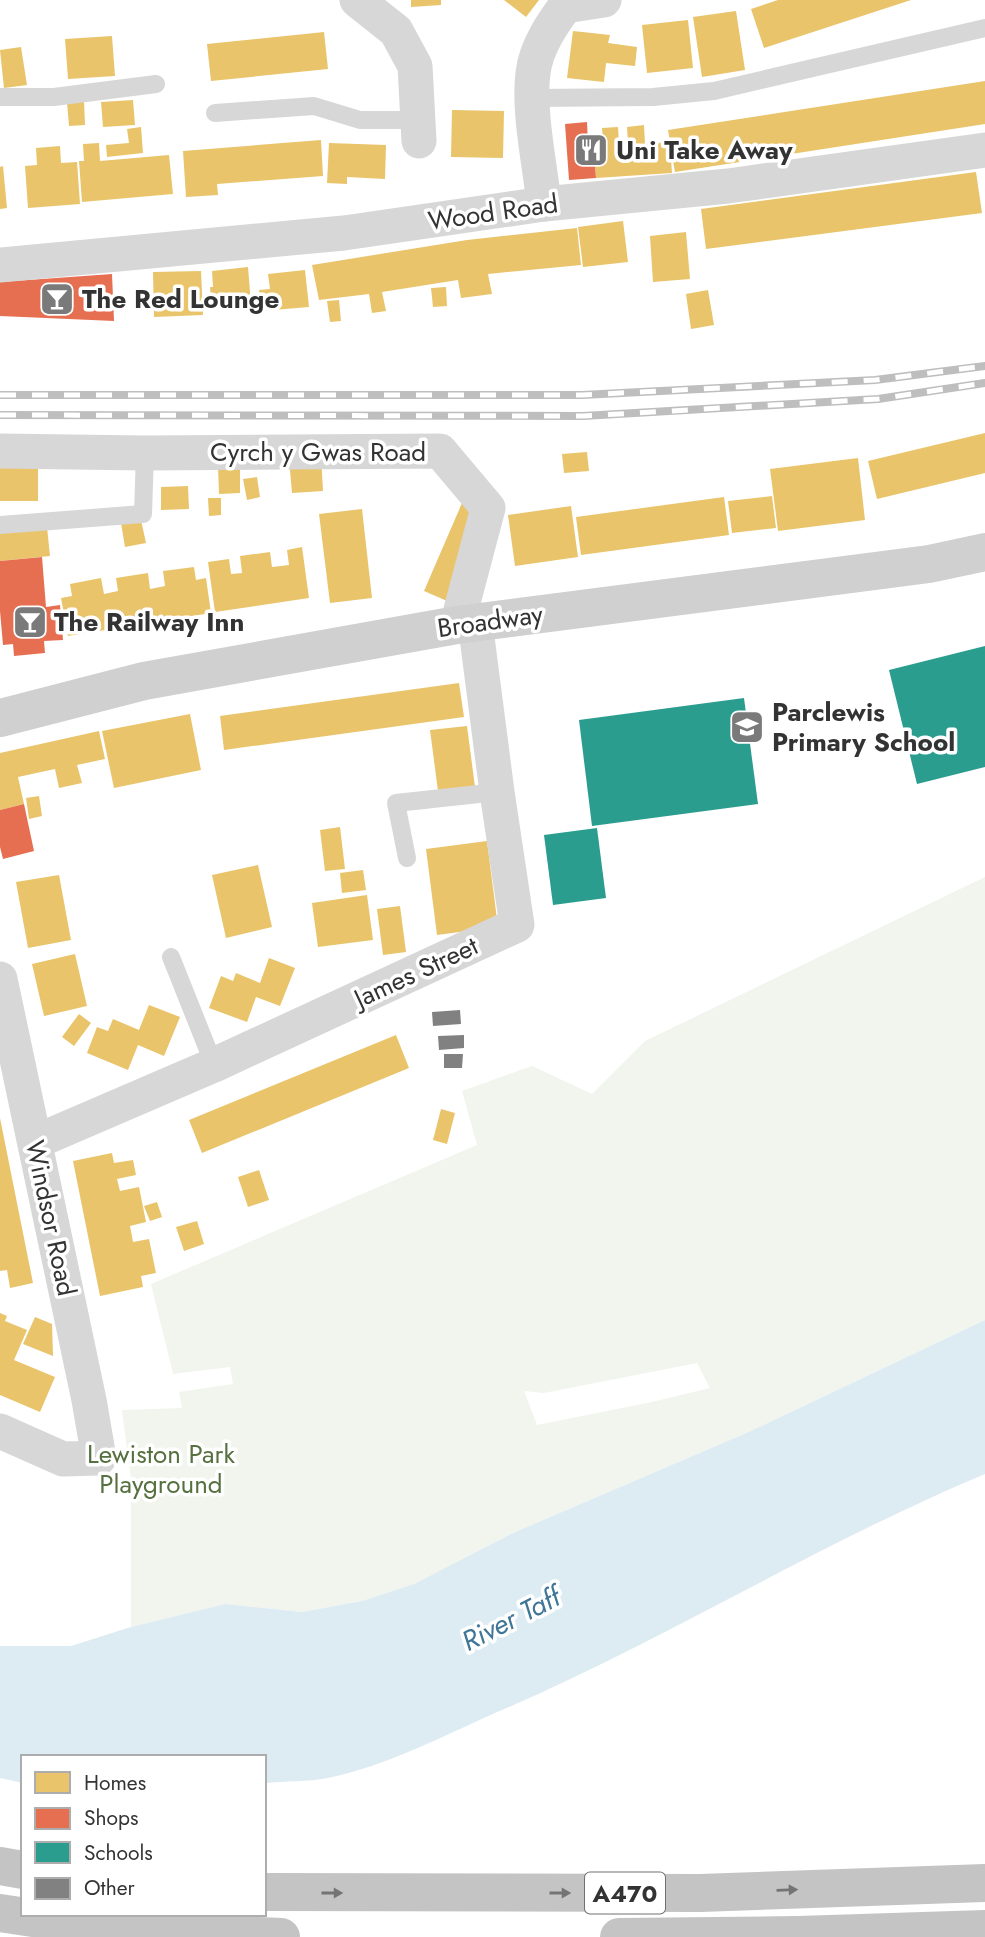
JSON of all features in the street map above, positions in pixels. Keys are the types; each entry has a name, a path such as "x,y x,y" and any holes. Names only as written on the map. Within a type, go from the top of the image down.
{"highway":[{"path":"0,1866 21,1870"},
{"name":"A470","path":"266,1892 699,1893 985,1883"},
{"path":"0,1913 99,1928 281,1937"},
{"name":"A470","path":"619,1937 985,1929"}],"main road":[{"name":"Broadway","path":"0,718 144,681 466,623 929,564 985,552"}],"street":[{"path":"357,0 396,31 415,66 418,130"},
{"path":"544,204 533,98 533,72 543,40 568,3 604,0"},
{"name":"Wood Road","path":"0,265 344,233 544,204 728,186 985,150"},
{"name":"Cyrch y Gwas Road","path":"0,451 440,451 488,508 466,623"},
{"name":"James Street","path":"36,1142 214,1065 517,925 497,792 466,623"},
{"name":"Windsor Road","path":"0,979 5,1029 36,1142 99,1458 63,1459 0,1431"}],"lane":[{"path":"533,98 653,97 714,91 985,28"},
{"path":"0,97 54,97 156,85"},
{"path":"215,113 314,106 360,120 418,130"},
{"path":"0,526 143,513 145,453"},
{"path":"407,858 396,803 497,792"},
{"path":"171,957 214,1065"}],"green space":[{"name":"Lewiston Park Playground","path":"985,877 985,1320 751,1431 513,1533 414,1584 362,1601 302,1612 225,1604 131,1627 131,1479 122,1410 182,1408 179,1392 233,1384 230,1367 173,1374 151,1284 477,1145 462,1091 532,1066 592,1094 645,1041","holes":["697,1363 710,1388 537,1425 524,1391 544,1393"]}],"water":[{"name":"River Taff","path":"985,1320 985,1474 861,1531 557,1685 434,1741 371,1766 328,1778 266,1783 266,1755 21,1755 21,1783 0,1778 0,1646 71,1646 131,1627 225,1604 302,1612 362,1601 414,1584 513,1533 751,1431"}],"building: Homes":[{"path":"411,0 441,0 441,5 411,7"},
{"path":"504,0 539,0 526,17"},
{"path":"778,0 911,0 764,48 751,9"},
{"path":"736,11 745,70 702,77 693,17"},
{"path":"688,20 693,68 647,73 642,25"},
{"path":"573,31 610,35 608,43 637,47 635,66 606,63 604,82 567,78"},
{"path":"324,32 328,69 211,81 207,44"},
{"path":"112,36 115,76 68,79 65,39"},
{"path":"21,47 27,85 4,88 0,50"},
{"path":"985,81 985,124 675,172 670,145 672,173 596,178 593,143 603,142 602,128 618,127 619,144 628,143 627,127 644,125 645,144 670,142 668,130"},
{"path":"133,100 135,125 103,127 101,102"},
{"path":"84,101 85,125 69,126 67,102"},
{"path":"452,110 504,111 503,158 451,157"},
{"path":"141,127 143,153 107,157 106,145 129,143 127,129"},
{"path":"321,140 323,176 217,184 218,195 186,197 183,151"},
{"path":"99,143 100,161 169,155 173,194 82,202 79,161 84,161 83,144"},
{"path":"329,143 386,145 385,179 347,177 347,184 327,183"},
{"path":"60,146 61,163 77,162 80,204 28,208 25,166 37,165 36,148"},
{"path":"3,166 7,208 0,209 0,167"},
{"path":"976,172 982,213 706,249 701,209"},
{"path":"623,221 628,262 583,267 578,227"},
{"path":"577,228 581,265 488,274 492,294 461,298 458,280 382,292 386,311 372,313 369,294 319,300 312,265 467,240"},
{"path":"686,232 690,279 653,282 650,236"},
{"path":"248,267 251,304 212,308 212,271"},
{"path":"305,270 309,307 261,311 259,290 270,289 268,274"},
{"path":"201,271 203,315 154,317 153,272"},
{"path":"446,287 447,306 433,307 431,288"},
{"path":"708,290 714,325 691,329 686,294"},
{"path":"339,300 341,321 330,322 327,301"},
{"path":"985,433 985,473 877,499 868,461"},
{"path":"587,452 589,471 564,473 562,454"},
{"path":"321,455 323,491 292,493 289,458"},
{"path":"858,458 865,520 778,531 770,469"},
{"path":"240,464 240,493 219,494 218,465"},
{"path":"0,466 38,466 38,501 0,501"},
{"path":"257,477 260,497 247,500 243,479"},
{"path":"188,486 189,509 161,510 161,487"},
{"path":"772,496 776,528 732,533 728,501"},
{"path":"724,497 729,535 581,555 576,517"},
{"path":"208,498 221,498 221,515 209,516"},
{"path":"462,503 485,514 447,601 424,591"},
{"path":"571,506 578,557 515,566 508,515"},
{"path":"362,509 372,598 330,603 319,514"},
{"path":"141,520 146,543 125,547 121,523"},
{"path":"47,527 50,556 0,561 0,532"},
{"path":"302,547 309,598 215,612 208,562 229,559 231,574 242,573 240,556 270,552 272,567 289,565 287,550"},
{"path":"194,567 196,580 206,578 211,613 68,636 61,598 72,596 70,584 101,578 104,594 118,591 116,578 148,573 150,589 165,586 163,571"},
{"path":"459,683 464,717 224,750 220,716"},
{"path":"190,714 201,770 114,788 102,731"},
{"path":"467,726 475,787 438,791 430,730"},
{"path":"99,731 105,759 77,765 82,783 59,788 55,769 18,777 24,804 0,810 0,753"},
{"path":"39,796 42,816 29,819 26,798"},
{"path":"340,827 345,869 325,871 320,830"},
{"path":"487,841 498,927 437,935 426,849"},
{"path":"258,865 272,927 226,938 212,875"},
{"path":"363,870 366,890 342,893 340,873"},
{"path":"59,875 71,940 28,948 16,882"},
{"path":"367,895 373,940 318,947 312,903"},
{"path":"400,906 406,952 383,955 377,909"},
{"path":"75,954 87,1006 44,1016 32,964"},
{"path":"269,958 295,968 280,1006 256,997 247,1022 209,1008 221,976 233,981 236,973 260,983"},
{"path":"149,1005 180,1017 164,1056 138,1045 128,1070 87,1053 97,1027 108,1031 113,1019 139,1030"},
{"path":"79,1014 91,1023 74,1046 62,1037"},
{"path":"396,1035 409,1068 202,1153 189,1120"},
{"path":"441,1109 455,1113 447,1144 433,1140"},
{"path":"0,1118 33,1283 10,1288 7,1270 0,1271"},
{"path":"112,1153 114,1163 133,1160 136,1175 117,1179 120,1191 139,1187 146,1222 130,1226 133,1242 149,1239 156,1273 141,1276 143,1287 100,1296 73,1161"},
{"path":"259,1170 269,1200 248,1207 238,1177"},
{"path":"157,1202 162,1217 150,1221 144,1206"},
{"path":"197,1221 204,1244 184,1251 176,1227"},
{"path":"0,1313 7,1316 5,1321 27,1330 14,1360 55,1377 40,1412 0,1395"},
{"path":"35,1317 52,1324 53,1356 23,1344"}],"building: Shops":[{"path":"587,122 588,143 593,143 596,178 569,180 565,124"},
{"name":"The Red Lounge","path":"112,274 114,321 0,316 0,282"},
{"path":"42,557 46,607 60,605 63,640 44,641 45,653 14,656 13,644 3,645 0,561"},
{"path":"24,804 34,851 3,859 0,847 0,810"}],"building: Schools":[{"path":"985,646 985,767 917,784 889,670"},
{"path":"744,698 758,804 592,826 579,720"},
{"path":"597,828 606,898 553,905 544,835"}],"building: Other":[{"path":"460,1010 461,1024 433,1026 432,1012"},
{"path":"464,1035 464,1048 439,1050 438,1036"},
{"path":"444,1054 463,1054 462,1068 444,1068"}],"railway":[{"path":"0,395 582,395 875,380 985,366"},
{"path":"0,415 583,416 878,399 985,383"}],"place":[{"name":"Uni Take Away","path":"591,150"},
{"name":"The Red Lounge","path":"57,299"},
{"name":"The Railway Inn","path":"30,622"},
{"name":"Parclewis Primary School","path":"747,727"}]}
